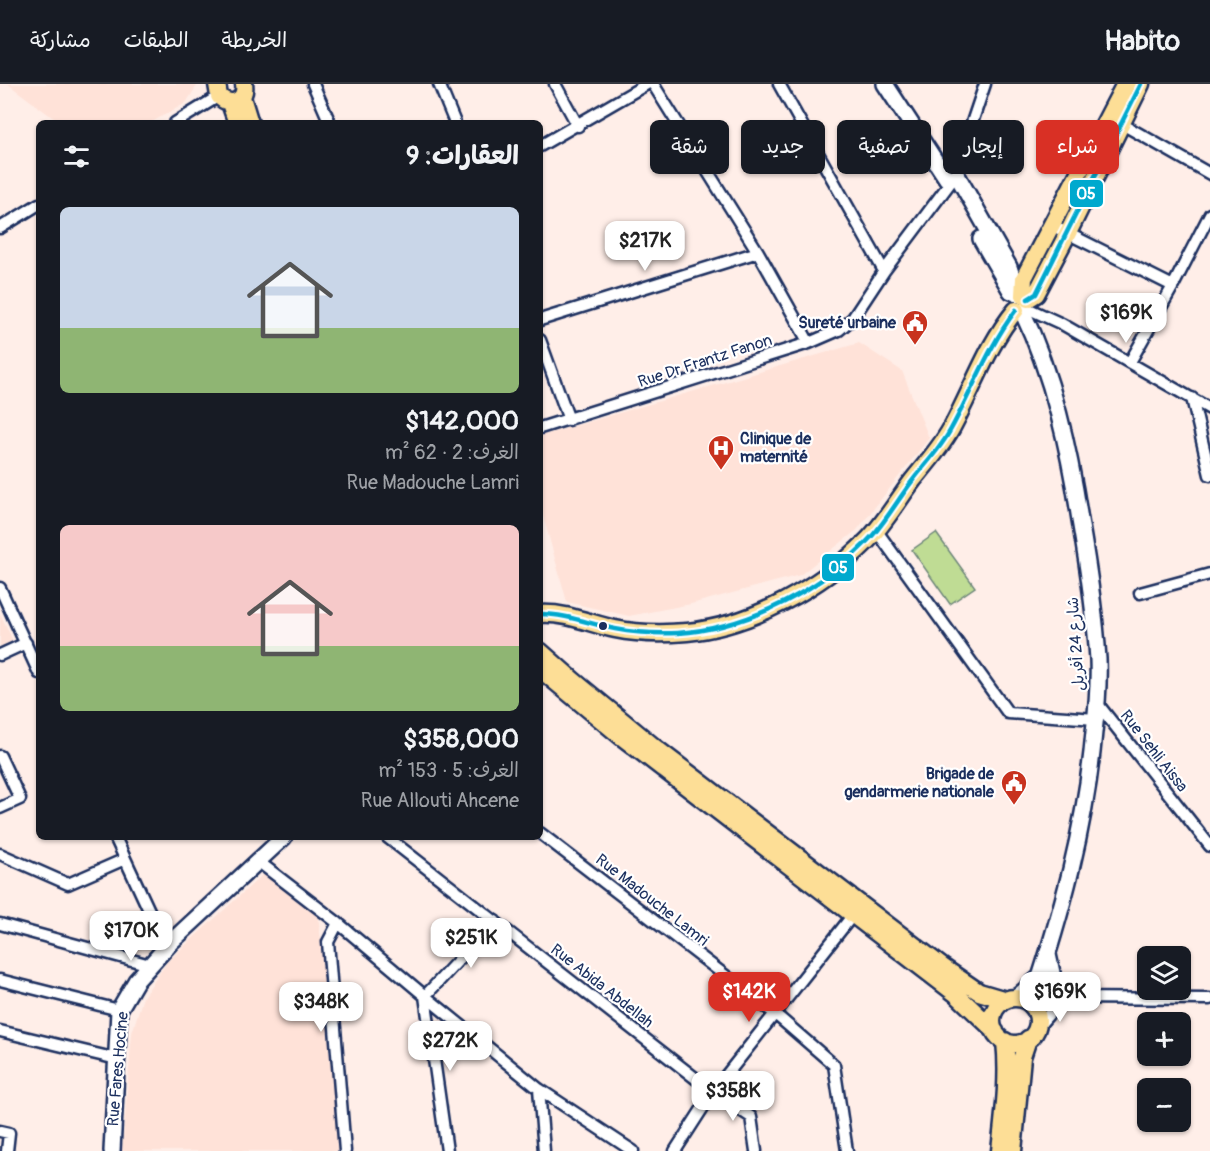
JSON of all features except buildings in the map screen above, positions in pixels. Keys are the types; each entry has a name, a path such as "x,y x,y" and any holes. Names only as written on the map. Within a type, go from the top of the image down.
{"main road":[{"name":"شارع 24 أفريل","path":"885,84 952,179 1009,267 1037,342 1055,402 1076,496 1098,661 1092,762 1074,862 1050,952 1040,977 1022,1002"},
{"path":"1021,302 1024,278 1125,84"},
{"path":"543,614 557,614 632,632 689,632 748,616 780,603 838,567 868,540 950,431 1001,327 1021,302 1036,294 1142,84"},
{"path":"230,93 236,120"},
{"path":"230,93 248,120"},
{"path":"543,654 653,746 944,968 979,992 1022,1002 1038,1018 1022,1057 1013,1151"},
{"path":"543,671 852,916 956,994 1000,1036 1017,1043 1032,1034"},
{"name":"Rue Fares Hocine","path":"112,1151 119,1010 136,981 166,947 281,840"},
{"path":"1000,1151 1008,1067 1000,1036 992,1020 1000,1004 1022,1002"}],"street":[{"path":"313,84 329,120"},
{"path":"439,84 454,120"},
{"path":"555,84 578,126"},
{"path":"543,144 647,84"},
{"path":"652,84 758,252 809,343"},
{"path":"780,84 884,271"},
{"name":"Rue Dr Frantz Fanon","path":"543,427 809,343 839,330 853,318 884,271 952,179 985,84"},
{"path":"180,120 230,93"},
{"path":"1122,124 1210,174"},
{"path":"0,228 36,206"},
{"path":"1130,362 1210,214"},
{"path":"1052,225 1173,286"},
{"path":"543,319 758,252"},
{"path":"1021,302 1210,409"},
{"path":"543,348 569,420"},
{"path":"1192,398 1210,475"},
{"path":"876,530 1008,712 1096,711"},
{"path":"1140,593 1210,574"},
{"path":"0,588 36,666"},
{"path":"0,656 26,644"},
{"name":"Rue Sehli Aissa","path":"1096,711 1210,846"},
{"path":"0,756 20,799 0,808"},
{"name":"Rue Madouche Lamri","path":"543,835 774,1013 834,1065 847,1151"},
{"path":"116,840 166,947"},
{"name":"Rue Abida Abdellah","path":"391,840 713,1092 751,1117 756,1151"},
{"path":"0,854 68,884 125,859"},
{"path":"260,862 338,922 539,1089 633,1151"},
{"path":"675,1151 713,1092 852,916"},
{"path":"425,996 495,921"},
{"path":"338,922 328,942 345,1151"},
{"path":"0,924 150,965"},
{"path":"1050,952 1057,984 1063,998"},
{"path":"0,980 119,1010"},
{"path":"425,996 447,1151"},
{"path":"1032,1034 1063,998"},
{"path":"1022,1002 1063,998 1210,999"},
{"path":"0,1031 117,1059"},
{"path":"539,1089 544,1151"},
{"path":"0,1131 9,1133 7,1151"}],"shaded area":[{"path":"8,84 198,84 186,103 155,120 56,120"},
{"name":"Clinique de maternité","path":"859,343 902,371 929,438 857,530 800,575 691,604 629,616 567,602 543,516 543,435"},
{"path":"0,613 13,641 0,647"},
{"path":"269,869 317,906 345,1151 122,1151 132,1033 143,997 168,961"}],"green space":[{"path":"936,533 975,587 950,604 912,550"}],"transit line":[{"name":"05","path":"1028,299 1036,294 1141,84"},
{"name":"05","path":"543,614 569,617 631,631 678,633 705,630 759,614 809,588 854,554 884,522 947,436 981,368 1016,310"}],"place":[{"name":"Sureté urbaine","path":"915,346"},
{"name":"Clinique de maternité","path":"721,471"},
{"name":"Brigade de gendarmerie nationale","path":"1014,806"}]}
